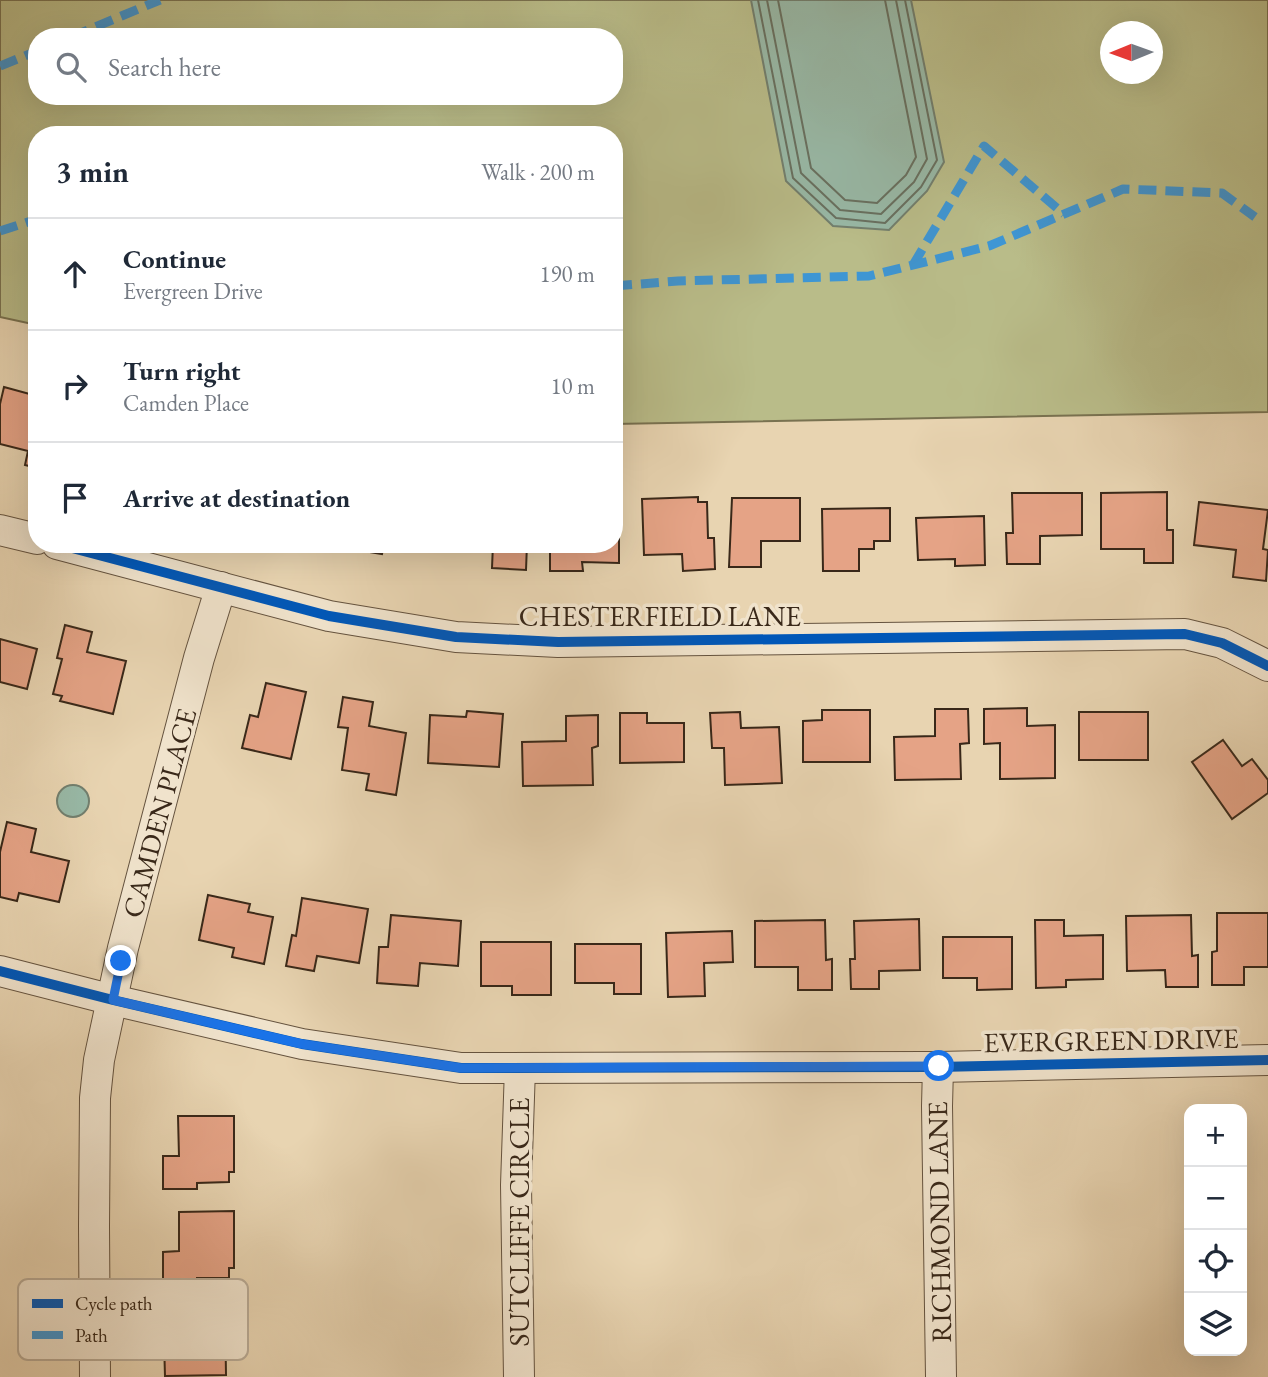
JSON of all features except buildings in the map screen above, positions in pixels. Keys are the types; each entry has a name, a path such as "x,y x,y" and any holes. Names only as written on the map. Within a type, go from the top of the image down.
{"street":[{"path":"0,530 28,537"},
{"name":"CHESTERFIELD LANE","path":"91,553 329,616 456,637 558,642 1185,634 1222,643 1268,666"},
{"name":"CAMDEN PLACE","path":"95,1279 95,1098 99,1060 123,948 220,587"},
{"name":"EVERGREEN DRIVE","path":"0,971 302,1044 461,1068 939,1066 1268,1060"},
{"name":"RICHMOND LANE","path":"939,1066 937,1106 941,1377"},
{"name":"SUTCLIFFE CIRCLE","path":"519,1377 516,1185 520,1068"}],"green space":[{"path":"0,0 1268,0 1268,412 623,424 623,126 28,126 28,323 0,317"}],"water":[{"path":"751,0 911,0 944,162 927,191 889,230 833,226 786,181"},
{"path":"73,785 84,790 89,801 84,812 73,817 62,812 57,801 62,790"}],"marked path":[{"path":"93,28 160,0"},
{"path":"0,66 28,55"},
{"path":"913,265 984,146 1064,214"},
{"path":"623,285 678,281 869,276 989,246 1123,189 1222,193 1255,217"},
{"path":"0,231 28,222"}],"cycle path":[{"path":"91,553 329,616 456,637 558,642 1185,634 1222,643 1268,666"},
{"path":"0,971 302,1044 461,1068 938,1067 1268,1060"}],"route":[{"path":"121,961 113,1000 302,1044 461,1068 939,1066"}]}
